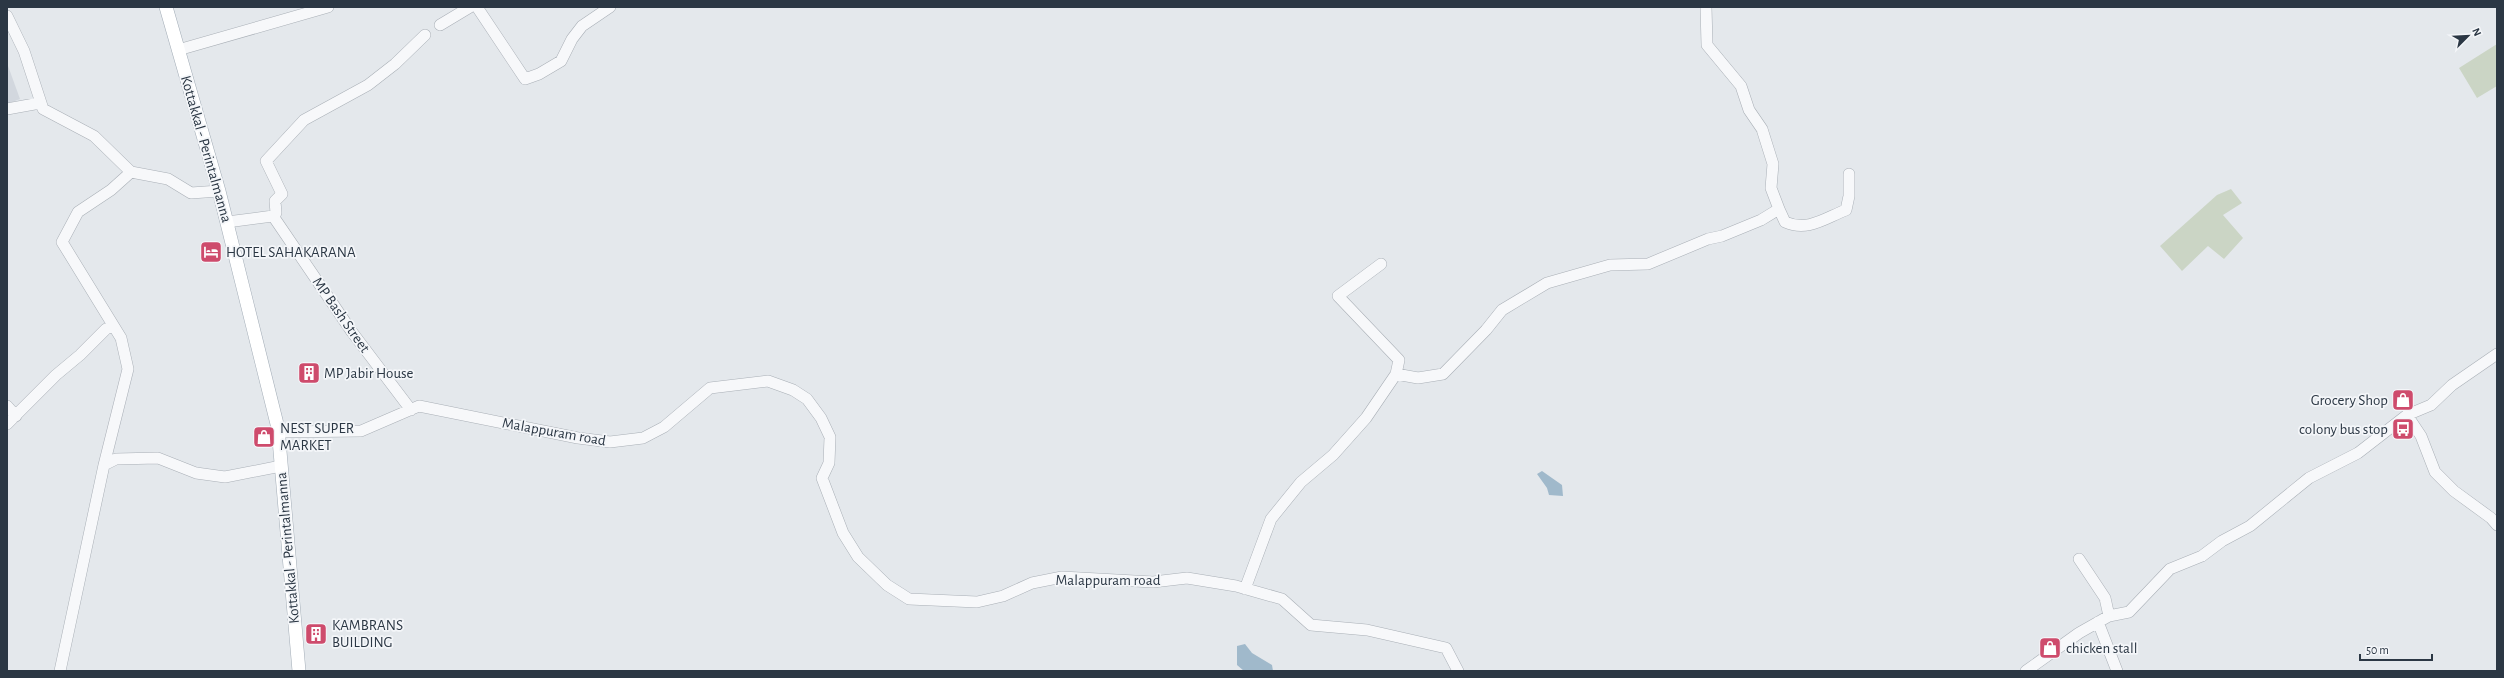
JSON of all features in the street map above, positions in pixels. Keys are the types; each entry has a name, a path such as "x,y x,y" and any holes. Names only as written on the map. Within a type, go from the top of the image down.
{"main road":[{"name":"Kottakkal - Perintalmanna","path":"166,7 219,190 278,432 299,671"}],"street":[{"path":"178,50 328,7"},
{"path":"440,25 470,7"},
{"path":"477,7 525,79 539,74 561,61 582,26 610,7"},
{"path":"1706,7 1707,45 1741,86 1749,110 1762,129 1773,164 1770,188 1785,222 1796,227 1812,226 1846,210 1850,196 1849,174"},
{"path":"7,16 24,51 43,109 94,136 131,172 168,179 191,193 219,190"},
{"path":"227,222 273,216 276,212 275,201 282,194 266,161 304,120 368,85 395,64 424,35"},
{"path":"7,109 40,103"},
{"path":"60,671 104,465 128,369 121,338 62,242 78,212 111,190 131,172"},
{"path":"1396,374 1418,378 1443,374 1486,330 1502,310 1547,283 1610,265 1648,264 1708,239 1722,236 1761,220 1779,209"},
{"name":"MP Bash Street","path":"273,216 352,332 411,410"},
{"path":"1245,589 1271,519 1301,482 1333,455 1366,418 1396,374 1398,360 1338,296 1381,264"},
{"path":"7,424 56,375 80,355 106,328 114,326"},
{"path":"2026,671 2098,622 2109,616 2129,612 2170,569 2202,556 2222,541 2250,526 2309,478 2358,453 2407,415 2431,404 2452,385 2497,354"},
{"name":"Malappuram road","path":"278,432 361,431 419,406 578,438 610,442 643,438 664,428 710,388 768,381 793,390 807,399 822,418 830,437 829,463 822,478 843,533 858,557 888,585 909,598 977,602 1003,596 1032,583 1062,577 1153,582 1187,578 1282,598 1312,625 1367,630 1446,648 1458,671"},
{"path":"7,406 16,416"},
{"path":"2407,415 2421,436 2435,472 2454,492 2491,518 2497,526"},
{"path":"104,465 116,459 158,458 196,473 225,477 281,466"},
{"path":"2079,559 2104,598 2109,616"},
{"path":"2098,622 2117,671"}],"shaded area":[{"path":"7,63 20,99 7,104"}],"green space":[{"path":"2497,44 2497,86 2477,98 2459,68"},
{"path":"2231,189 2242,203 2223,215 2243,238 2224,259 2208,246 2182,271 2160,246 2217,195"}],"water":[{"path":"1542,471 1562,485 1563,496 1549,495 1547,488 1537,474"},
{"path":"1245,644 1252,653 1272,665 1273,671 1244,671 1237,665 1237,646"}],"place":[{"name":"HOTEL SAHAKARANA","path":"211,252"},
{"name":"MP Jabir House","path":"309,373"},
{"name":"Grocery Shop","path":"2403,400"},
{"name":"colony bus stop","path":"2403,429"},
{"name":"NEST SUPER MARKET","path":"264,437"},
{"name":"KAMBRANS BUILDING","path":"316,634"},
{"name":"chicken stall","path":"2050,648"}]}
